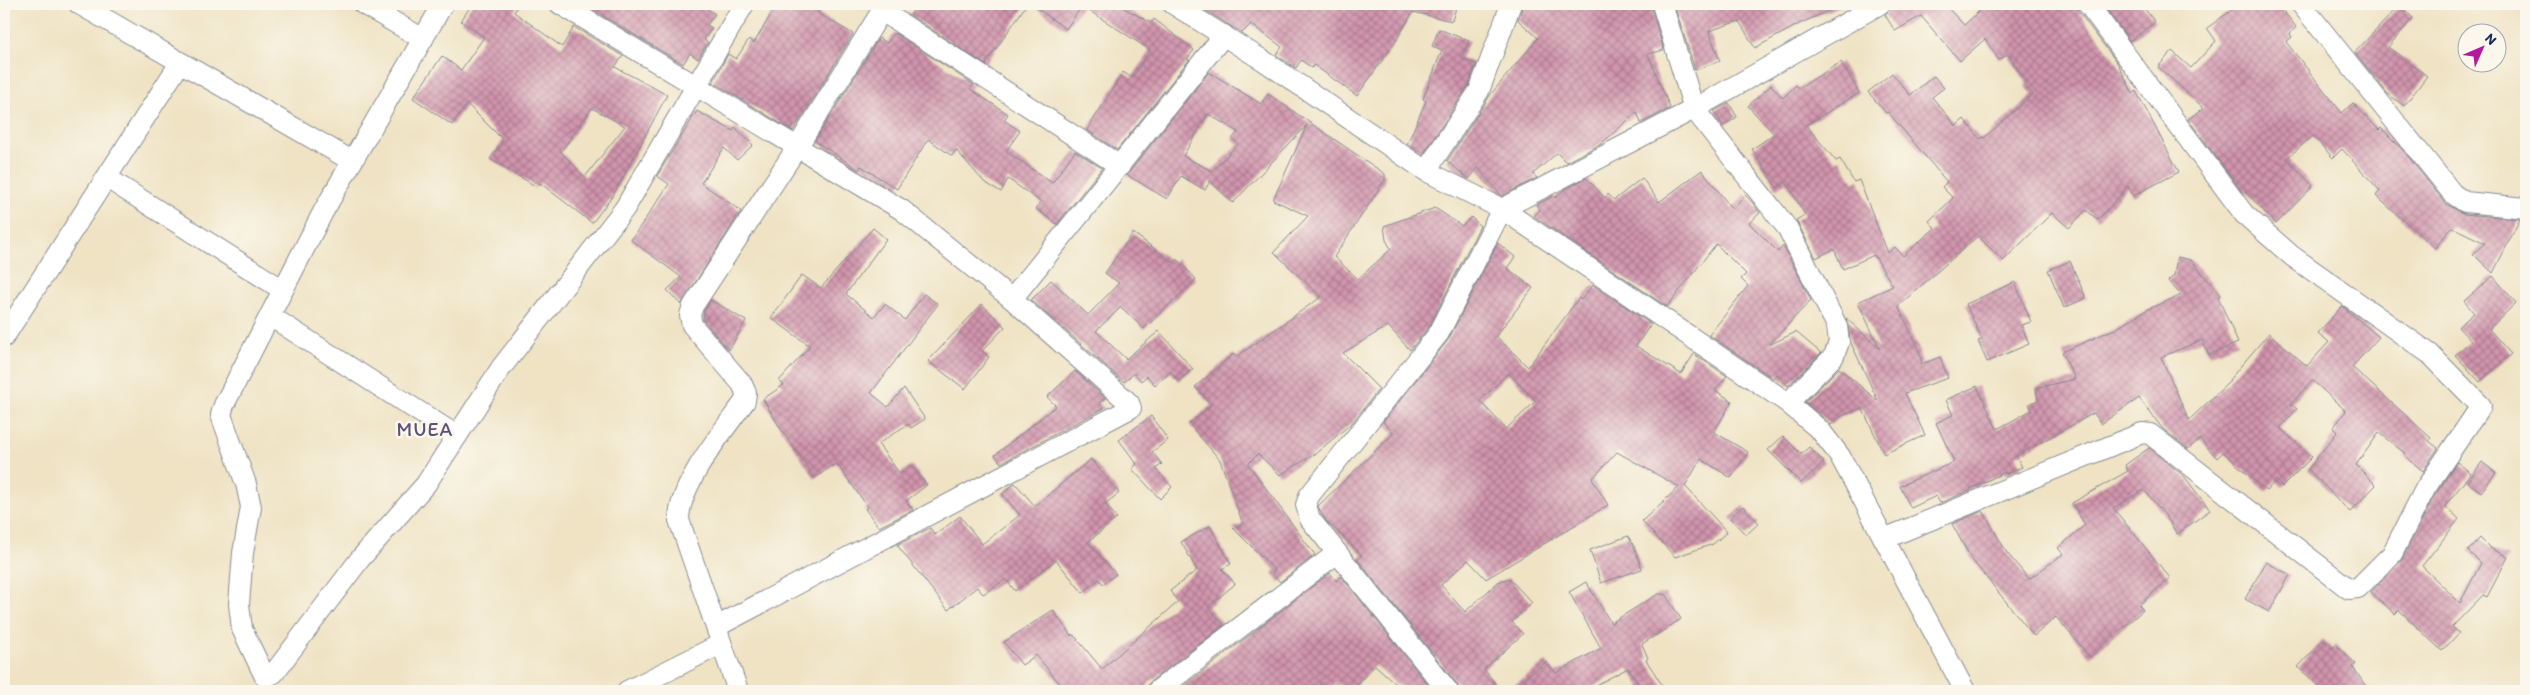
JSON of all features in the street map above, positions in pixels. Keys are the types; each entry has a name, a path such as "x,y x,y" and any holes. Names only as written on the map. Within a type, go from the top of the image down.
{"street":[{"path":"79,4 352,161"},
{"path":"363,4 422,39"},
{"path":"443,4 323,212 224,404 221,415 246,484 250,507 243,553 239,604 242,629 265,676 274,673 360,559 413,500 501,368 625,208 744,4"},
{"path":"560,4 902,210 1012,299 1129,403 1130,410 719,636 627,691"},
{"path":"1173,4 1224,35 1426,171 1502,209 1788,403 1820,430 1840,456 1964,691"},
{"path":"1426,171 1479,91 1511,4"},
{"path":"1662,4 1694,109 1788,229 1837,326 1839,342 1834,356 1788,403"},
{"path":"1448,691 1310,519 1306,506 1309,496 1438,332 1502,209 1694,109 1880,4"},
{"path":"1884,539 2142,433 2150,434 2348,589 2358,588 2392,554 2425,489 2481,406 2430,354 2292,256 2244,214 2088,4"},
{"path":"2301,4 2453,194 2465,202 2526,208"},
{"path":"738,691 679,520 679,512 694,473 745,401 746,393 742,384 692,325 690,314 693,306 798,146 884,8 1120,166"},
{"path":"1012,299 1224,35"},
{"path":"4,337 180,63"},
{"path":"107,178 283,290"},
{"path":"270,316 457,436"},
{"path":"1157,691 1337,553"}],"building":[{"path":"472,4 519,4 514,12 562,47 574,27 623,56 615,67 667,95 614,194 592,223 540,183 537,187 490,159 503,140 467,104 452,125 413,98 442,56 461,70 484,37 461,21","holes":["592,108 625,126 585,177 561,152"]},
{"path":"589,4 700,4 715,14 707,25 712,28 704,40 708,42 698,59 690,53 683,64 587,6"},
{"path":"777,4 823,4 818,13 853,34 793,131 713,82 728,54 736,59 749,39 754,43"},
{"path":"919,4 1027,4 986,63 987,66 910,15"},
{"path":"1031,4 1117,4 1151,23 1154,19 1194,50 1187,59 1189,60 1117,150 1087,130 1123,72 1132,78 1150,50 1082,6 1066,29"},
{"path":"1195,4 1457,4 1452,21 1413,12 1394,44 1357,96 1314,65 1312,68 1301,60 1296,68 1276,55 1282,47 1251,24 1242,33"},
{"path":"1523,4 1650,4 1664,50 1648,54 1670,108 1641,123 1637,112 1601,144 1566,162 1557,153 1533,174 1537,178 1502,196 1478,168 1469,179 1447,161 1491,94 1538,38 1518,20"},
{"path":"1674,4 1844,4 1801,23 1755,48 1739,21 1709,31 1720,61 1695,70"},
{"path":"1892,4 1944,4 1964,25 1987,4 2076,4 2078,11 2118,64 2133,94 2136,91 2179,172 2133,196 2128,186 2098,220 2086,210 2069,228 2052,213 2003,261 1978,236 1898,306 1918,347 1922,364 1940,357 1948,378 1905,393 1925,435 1884,454 1862,408 1842,416 1831,425 1805,402 1839,368 1878,401 1851,343 1846,318 1880,349 1858,302 1893,286 1874,255 1843,269 1834,249 1816,258 1796,220 1805,215 1786,182 1777,188 1752,149 1774,134 1748,106 1771,85 1783,98 1796,85 1799,88 1841,62 1859,93 1806,125 1836,161 1840,159 1854,182 1859,180 1888,253 1895,247 1903,256 1935,228 1929,221 1953,198 1942,187 1947,182 1888,112 1886,113 1868,92 1892,73 1910,95 1934,76 1944,88 1932,97 1956,126 1964,119 1980,139 1984,138 2033,94 2025,86 2027,84 2008,54 1999,60 1985,39 1960,61 1921,16 1895,31 1885,15"},
{"path":"2103,4 2141,4 2155,22 2130,41"},
{"path":"2240,4 2278,4 2296,27 2290,34 2292,37 2286,42 2342,113 2353,103 2379,130 2381,128 2403,150 2446,204 2464,214 2520,219 2493,273 2473,254 2485,243 2452,227 2435,248 2376,196 2380,191 2342,149 2333,158 2313,136 2287,158 2313,186 2276,224 2245,191 2243,193 2188,119 2204,108 2158,67 2172,51 2191,68 2216,41 2207,28"},
{"path":"2400,5 2413,18 2388,47 2427,76 2404,106 2387,93 2355,52"},
{"path":"1439,29 1469,41 1461,58 1476,64 1468,86 1424,153 1407,144 1426,101 1423,99 1442,50 1432,46"},
{"path":"895,33 974,85 970,89 1008,114 1004,120 1020,131 1006,151 1052,183 1075,151 1102,168 1057,224 1036,209 1041,202 1008,179 1001,192 984,182 956,150 952,156 928,139 897,189 861,166 859,170 815,141 879,38 887,43"},
{"path":"1209,72 1261,104 1268,94 1385,174 1385,180 1334,257 1358,279 1391,249 1386,240 1384,226 1435,208 1462,226 1471,217 1480,226 1429,327 1410,350 1388,326 1343,353 1379,389 1352,423 1315,454 1280,475 1258,454 1248,464 1315,555 1280,582 1272,573 1275,570 1233,528 1243,524 1220,460 1189,424 1211,405 1195,387 1233,354 1236,357 1321,297 1274,252 1308,216 1273,200 1307,125 1233,203 1210,181 1205,190 1181,176 1167,199 1127,175","holes":["1208,114 1238,132 1232,139 1238,144 1212,171 1183,156"]},
{"path":"1729,103 1737,117 1723,126 1714,111"},
{"path":"697,111 733,131 735,127 753,145 737,160 724,148 701,183 741,211 681,305 667,290 681,277 631,240 669,184 657,176"},
{"path":"1702,170 1732,209 1745,195 1752,202 1760,213 1749,223 1778,252 1783,246 1811,300 1769,345 1796,332 1821,353 1788,386 1777,374 1773,378 1709,335 1748,286 1741,279 1746,274 1716,244 1667,307 1534,216 1540,210 1536,205 1553,196 1555,198 1564,190 1586,178 1605,198 1608,194 1614,200 1642,178 1659,202"},
{"path":"873,228 886,239 846,294 874,317 885,304 905,320 924,294 938,304 871,393 888,407 904,388 925,419 911,428 908,424 878,444 900,474 911,465 927,485 906,501 913,510 879,527 865,509 868,507 836,463 815,478 763,399 784,385 779,381 810,346 771,318 802,275 821,288"},
{"path":"1133,233 1174,263 1177,259 1196,279 1144,329 1121,307 1096,331 1126,359 1159,331 1193,369 1178,381 1171,372 1155,385 1147,376 1141,381 1134,373 1124,382 1031,300 1051,280 1088,315 1119,283 1105,273"},
{"path":"1498,243 1515,257 1507,268 1533,288 1496,336 1528,367 1579,298 1581,300 1593,285 1651,324 1636,346 1681,374 1694,354 1727,376 1715,390 1732,401 1714,432 1748,452 1731,478 1701,459 1685,486 1727,532 1713,544 1675,557 1642,521 1679,487 1617,452 1592,479 1608,505 1486,579 1468,560 1441,585 1465,612 1498,582 1509,578 1532,603 1512,622 1523,634 1484,669 1501,691 1460,691 1457,684 1358,560 1362,555 1327,522 1318,506 1394,433 1383,422 1448,340","holes":["1508,373 1536,401 1506,429 1480,401"]},
{"path":"2177,257 2191,260 2221,295 2218,297 2238,343 2209,355 2202,340 2161,357 2189,420 2230,381 2269,333 2307,366 2329,342 2318,333 2342,306 2379,337 2352,367 2431,438 2429,441 2438,448 2423,471 2405,456 2406,454 2379,433 2356,465 2376,485 2350,512 2308,469 2337,432 2333,428 2346,411 2312,380 2291,404 2297,409 2280,428 2312,457 2282,487 2276,480 2266,491 2223,452 2217,458 2200,439 2188,449 2162,428 2139,398 2101,424 2094,413 2016,456 2022,467 2006,474 2005,472 1971,490 1940,503 1936,496 1911,508 1900,486 1954,462 1936,423 1953,415 1946,400 1977,386 1997,429 2032,410 2029,404 2038,400 2036,388 2075,379 2062,352 2117,328 2148,309 2181,295 2168,281 2174,276"},
{"path":"2070,261 2086,298 2064,308 2048,270"},
{"path":"2493,276 2516,303 2489,329 2511,354 2480,382 2455,355 2471,341 2458,327 2474,313 2464,301"},
{"path":"2015,282 2031,322 2021,325 2029,344 1987,362 1978,341 1982,340 1966,304"},
{"path":"711,300 746,321 729,350 703,320 704,311"},
{"path":"982,304 1005,327 982,351 989,357 965,389 928,361"},
{"path":"1075,371 1105,398 1099,403 1104,408 1001,463 995,455 1056,406 1047,397"},
{"path":"1151,416 1168,440 1152,452 1162,464 1156,469 1172,487 1160,499 1132,469 1137,464 1119,440"},
{"path":"1783,436 1801,454 1809,447 1824,462 1801,483 1768,450"},
{"path":"2149,448 2184,476 2210,510 2177,534 2165,515 2144,490 2113,508 2170,578 2139,605 2143,610 2090,657 2056,617 2034,636 1972,560 1952,524 1983,511 2007,553 2029,579 2063,554 2058,548 2085,525 2072,503 2128,471 2125,465"},
{"path":"1091,459 1119,493 1105,504 1117,518 1088,542 1116,574 1103,584 1099,579 1083,593 1056,560 1015,591 1006,579 983,594 977,587 948,610 897,545 930,528 935,535 960,516 982,544 1020,515 1002,494 1015,483 1035,506"},
{"path":"2457,462 2471,473 2445,506 2459,519 2422,566 2460,603 2481,563 2468,551 2480,538 2490,548 2508,557 2487,597 2483,595 2452,627 2459,633 2442,651 2399,610 2395,614 2371,592 2402,560 2435,495"},
{"path":"2482,462 2496,473 2481,492 2467,482"},
{"path":"1743,506 1759,523 1746,535 1730,518"},
{"path":"1210,526 1231,564 1222,569 1235,584 1208,607 1224,625 1150,682 1145,691 1066,691 1036,655 1022,665 1004,642 1053,610 1071,636 1073,634 1102,669 1178,602 1170,591 1197,570 1181,542"},
{"path":"1628,536 1634,546 1642,569 1601,583 1590,550"},
{"path":"2266,562 2290,575 2269,612 2245,599"},
{"path":"1330,573 1336,581 1341,576 1433,691 1404,691 1375,665 1351,691 1346,691 1336,682 1328,691 1320,684 1312,691 1182,691 1180,689"},
{"path":"1586,582 1611,623 1658,594 1665,594 1681,619 1642,644 1648,658 1646,660 1666,691 1643,691 1628,668 1585,691 1506,691 1546,662 1556,673 1601,648 1569,592"},
{"path":"2323,640 2332,649 2336,645 2356,664 2353,667 2369,691 2324,691 2298,667"}],"district":[{"name":"MUEA","path":"425,429"}]}
